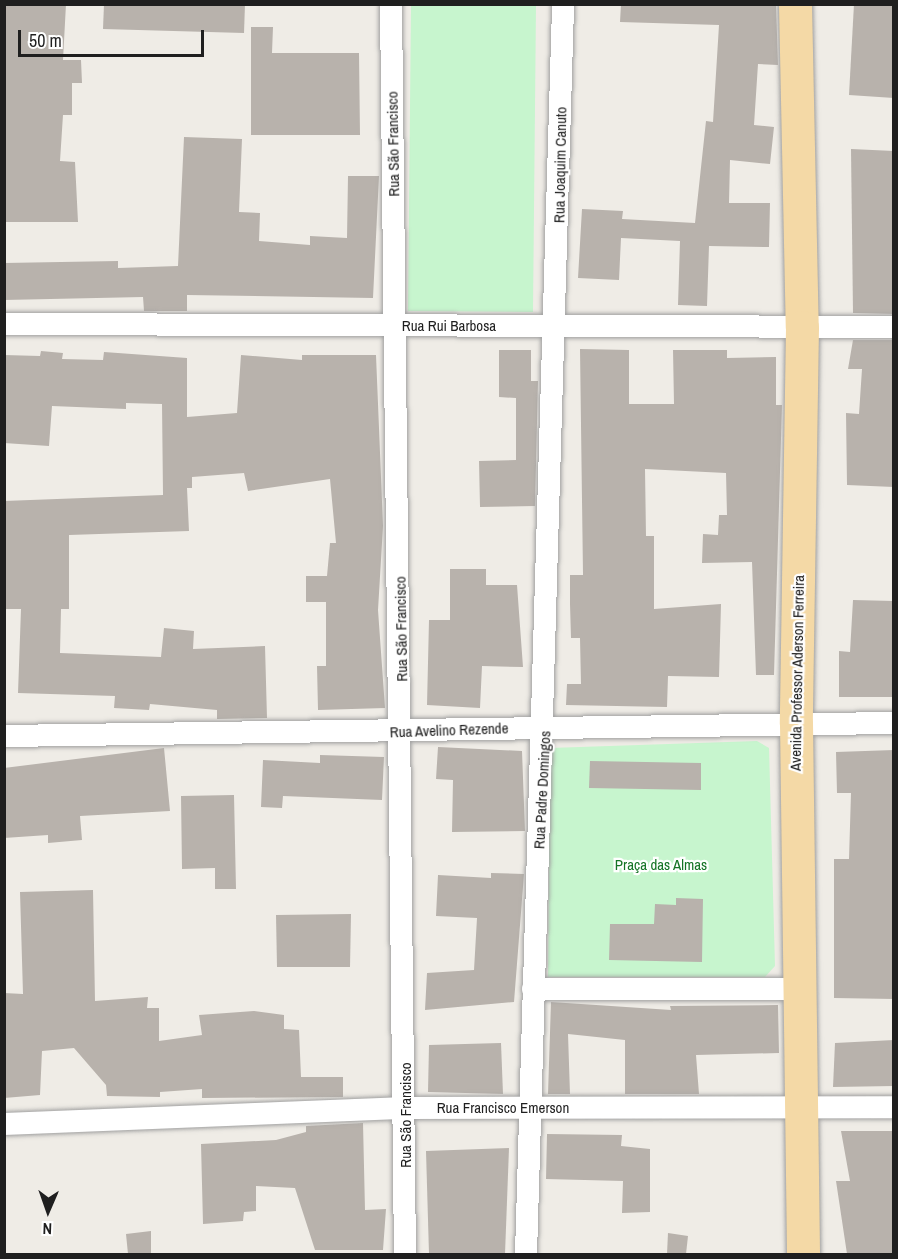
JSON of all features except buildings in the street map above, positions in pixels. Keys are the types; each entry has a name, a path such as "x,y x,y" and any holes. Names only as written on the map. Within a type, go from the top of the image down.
{"main road":[{"path":"795,4 800,92"},
{"path":"800,92 818,4"},
{"name":"Avenida Professor Aderson Ferreira","path":"800,92 802,327 796,723 797,989 803,1254"}],"street":[{"name":"Rua São Francisco","path":"391,4 402,732 406,1108 405,1254"},
{"name":"Rua Joaquim Canuto","path":"557,326 563,4"},
{"name":"Rua Rui Barbosa","path":"4,324 894,327"},
{"name":"Rua Padre Domingos","path":"526,1254 533,989 557,326"},
{"name":"Rua Avelino Rezende","path":"4,736 402,732 544,726 894,723"},
{"path":"533,989 797,989"},
{"name":"Rua Francisco Emerson","path":"4,1124 406,1108 894,1107"}],"green space":[{"path":"411,5 536,5 533,312 408,311"},
{"name":"Praça das Almas","path":"757,741 769,748 775,966 765,977 548,977 550,748"}]}
